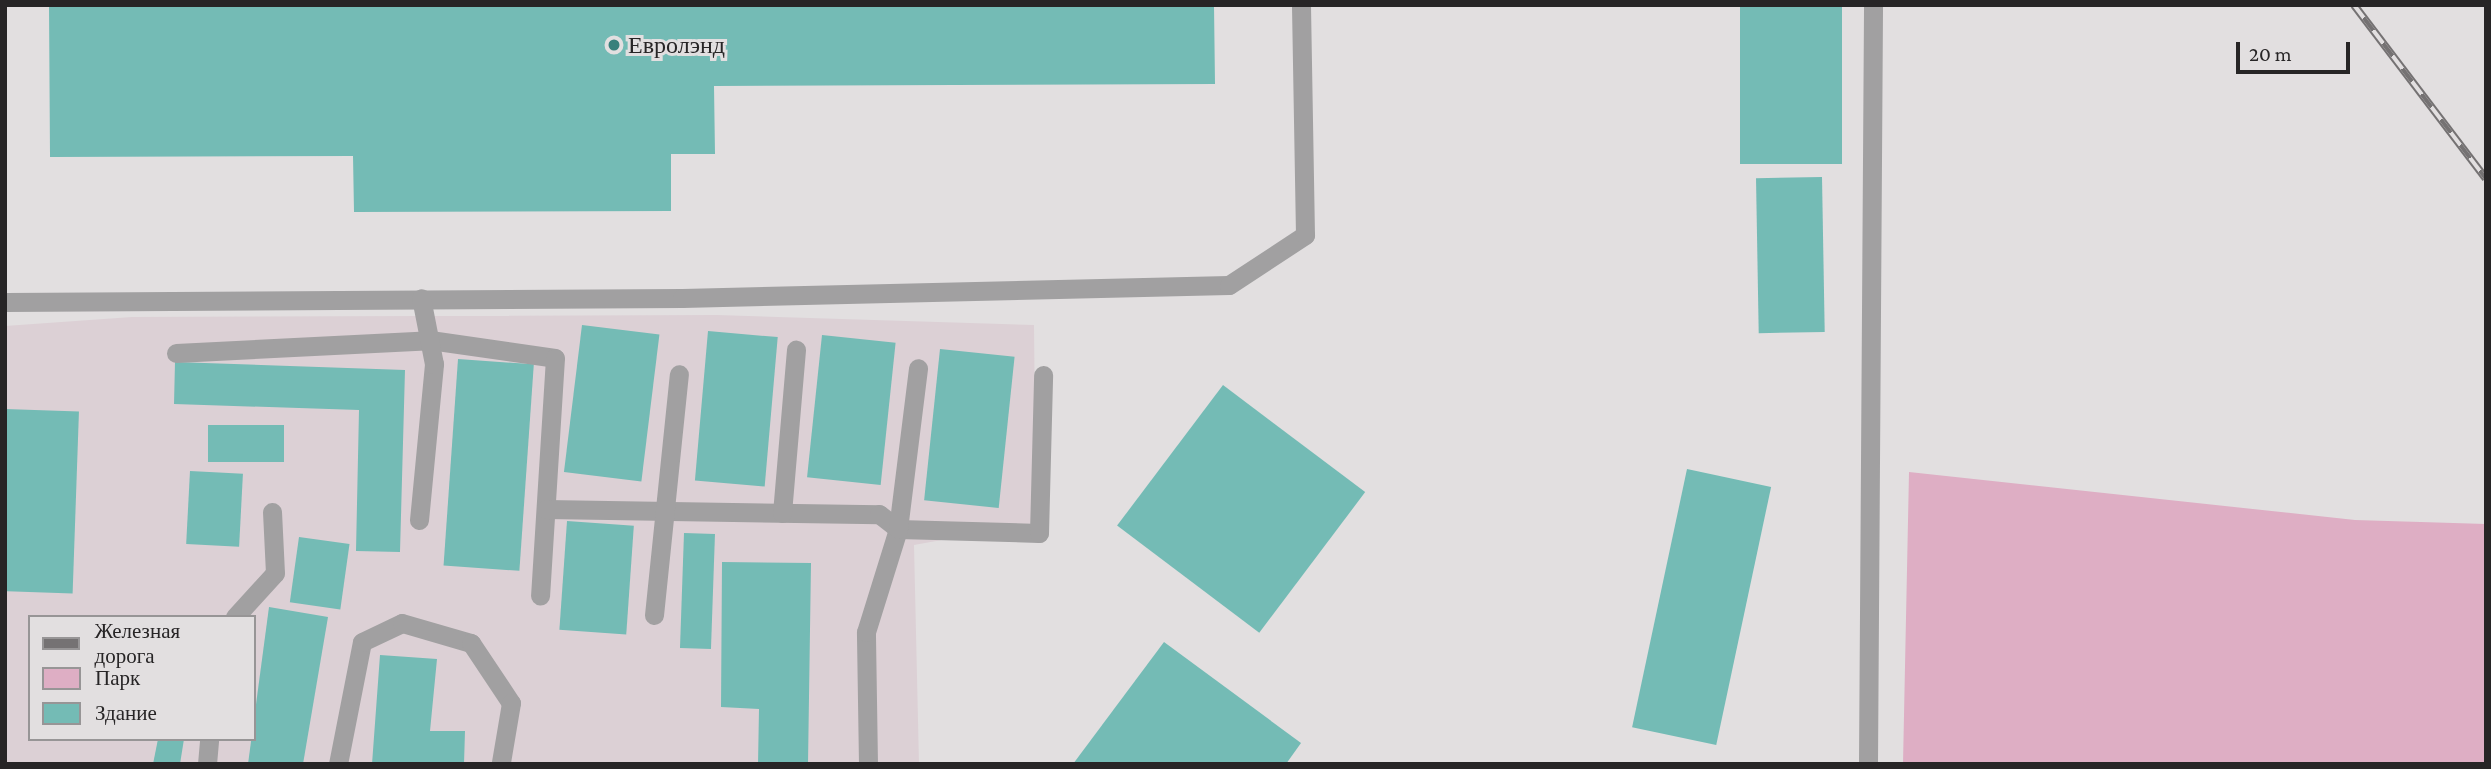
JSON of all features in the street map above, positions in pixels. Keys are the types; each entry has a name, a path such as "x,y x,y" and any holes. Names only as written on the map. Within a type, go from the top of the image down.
{"lane":[{"path":"5,302 682,298 1229,285 1305,235 1301,5"},
{"path":"1868,764 1873,5"},
{"path":"419,520 434,364 421,298"},
{"path":"176,354 430,340 555,358 540,596"},
{"path":"782,513 796,350"},
{"path":"868,764 866,632 898,529 918,368"},
{"path":"654,615 679,374"},
{"path":"545,509 879,514 898,529 1039,533 1043,375"},
{"path":"237,615 275,573 272,512"},
{"path":"338,764 362,642 402,623 471,643 511,703 501,762"},
{"path":"207,764 209,741"}],"shaded area":[{"path":"717,315 1034,325 1036,523 914,545 919,764 5,764 5,326 132,317"}],"green space":[{"path":"1909,472 2355,520 2486,524 2486,764 1903,764"}],"building":[{"name":"Евролэнд","path":"49,5 1214,5 1215,84 714,86 715,154 671,154 671,211 354,212 353,156 50,157"},
{"path":"1740,5 1842,5 1842,164 1740,164"},
{"path":"1822,177 1825,332 1759,333 1756,178"},
{"path":"582,325 659,335 641,481 564,472"},
{"path":"708,331 778,337 765,487 695,480"},
{"path":"822,335 896,343 881,485 807,477"},
{"path":"940,349 1015,357 999,508 924,500"},
{"path":"458,359 534,364 519,571 444,565"},
{"path":"175,362 405,370 400,552 356,551 359,410 174,404"},
{"path":"1223,385 1365,492 1259,633 1117,526"},
{"path":"5,409 79,412 73,593 5,591"},
{"path":"208,425 284,425 284,462 208,462"},
{"path":"1687,469 1771,487 1716,745 1632,727"},
{"path":"190,471 243,474 239,547 186,544"},
{"path":"567,521 634,526 626,634 559,630"},
{"path":"684,533 715,534 711,649 680,648"},
{"path":"299,537 350,544 340,609 290,602"},
{"path":"722,562 811,563 808,764 758,764 759,709 721,707"},
{"path":"269,607 328,617 303,764 248,764 251,741 256,741 256,704"},
{"path":"1164,642 1301,743 1286,764 1073,764"},
{"path":"380,655 437,659 430,731 465,731 464,764 372,764"},
{"path":"158,741 184,741 180,764 153,764"}],"railway":[{"path":"2354,5 2486,179"}],"place":[{"name":"Евролэнд","path":"614,45"}]}
